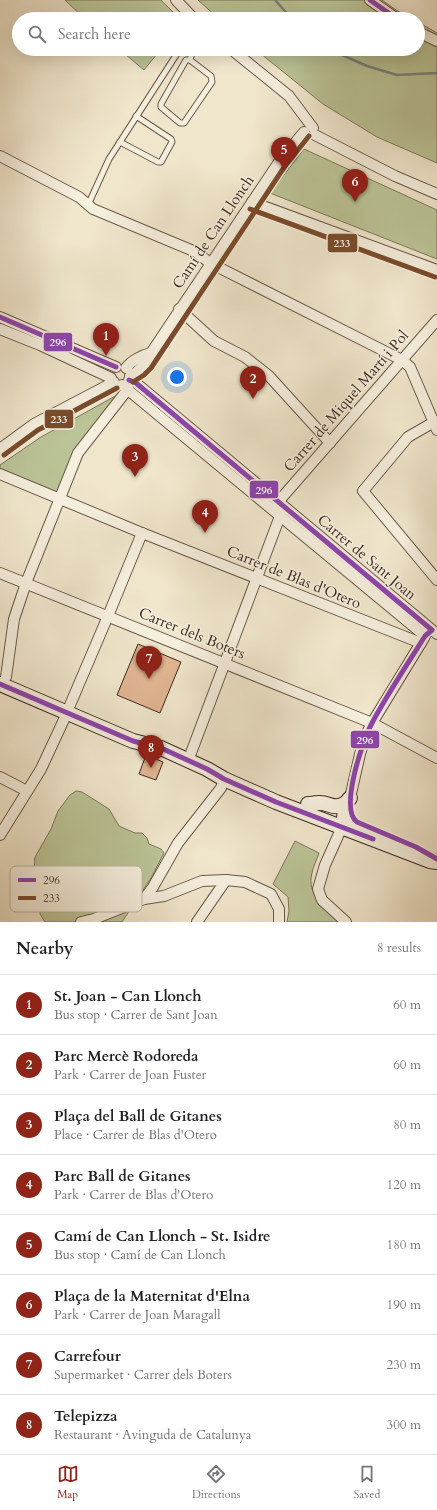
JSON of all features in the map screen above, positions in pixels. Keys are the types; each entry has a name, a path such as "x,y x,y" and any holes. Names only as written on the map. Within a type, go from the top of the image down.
{"street":[{"path":"176,0 187,12"},
{"path":"370,0 387,12"},
{"path":"425,35 437,41"},
{"path":"240,56 289,96 311,132 395,176 437,194"},
{"name":"Camí de Can Llonch","path":"0,449 34,424 122,378 137,359 150,353 279,162 311,132"},
{"path":"0,156 79,197 93,209 196,252 210,264 402,360 410,367 435,426 408,437 363,491 437,580"},
{"path":"252,202 437,270"},
{"path":"179,309 214,341 245,357 269,376 330,443"},
{"name":"Carrer de Sant Joan","path":"0,317 122,378 280,516 430,634"},
{"name":"Carrer de Miquel Martí i Pol","path":"278,502 437,320"},
{"name":"Carrer de Sant Joan","path":"0,329 136,383 278,502 430,634"},
{"path":"2,678 14,618 26,583 78,453 122,378"},
{"name":"Carrer de Blas d'Otero","path":"0,474 142,533 257,578 430,634"},
{"path":"188,761 280,516 278,502"},
{"path":"0,835 41,769 108,616 142,533"},
{"name":"Carrer dels Boters","path":"0,573 372,723 437,758"},
{"path":"346,922 322,900 318,889 343,823 365,737 372,723 430,634"},
{"path":"2,678 49,696 68,709 123,729 150,741 161,748 224,779 276,802 350,825 388,840 403,851 430,861 437,862"},
{"path":"2,678 133,741 161,748"},
{"path":"206,769 227,774 308,804 343,823"},
{"path":"0,776 27,791"},
{"path":"144,900 178,843 221,788 224,779"},
{"path":"275,792 292,804 336,820 340,823 360,824"},
{"path":"308,804 318,802 334,807 340,806 348,800"},
{"path":"348,800 352,818 360,824 397,839 437,859"},
{"path":"144,900 164,896 202,881 226,880 246,882 271,894 279,909 279,922"},
{"path":"197,922 226,880"},
{"path":"81,922 112,912"}],"lane":[{"path":"88,205 109,159 175,56"},
{"path":"190,60 191,56"},
{"path":"186,60 190,60 211,76 212,82 184,123 180,123 160,107 186,60"},
{"path":"120,142 160,162 172,142 171,139 136,116"}],"green space":[{"path":"65,0 161,0 173,12 78,12"},
{"path":"198,0 382,0 400,12 211,12"},
{"path":"425,26 437,33 437,163 377,137 323,104 264,56 425,56"},
{"path":"127,56 155,56 144,70"},
{"path":"304,149 437,210 437,259 270,193"},
{"path":"119,394 58,494 0,471 0,465 41,437"},
{"path":"76,791 82,792 109,809 119,826 135,833 142,833 147,838 149,844 161,849 164,853 142,892 142,866 34,866 35,857 51,829 58,811 70,795"},
{"path":"295,841 319,853 313,870 311,881 312,888 318,901 340,922 287,922 289,911 288,897 273,884"},
{"path":"40,912 129,912 122,922 45,922"}],"building":[{"path":"138,644 181,662 160,713 117,695"},
{"path":"146,755 163,762 156,780 139,774"}],"waterway":[{"path":"275,0 286,12"},
{"path":"344,56 367,66 397,75 437,73"}],"transit line":[{"name":"296","path":"370,0 387,12"},
{"name":"233","path":"133,382 144,375 151,368 285,166 309,136"},
{"name":"233","path":"250,209 435,277"},
{"name":"296","path":"0,317 116,367"},
{"name":"296","path":"129,380 136,383 432,630 425,636 372,723 363,744 354,774 350,803 352,815 357,822 416,847 437,859"},
{"name":"233","path":"4,455 38,430 117,388"},
{"name":"296","path":"0,684 133,741 161,748 207,769 224,779 276,802 373,839"}],"place":[{"name":"Camí de Can Llonch - St. Isidre","path":"284,170"},
{"name":"Plaça de la Maternitat d'Elna","path":"355,202"},
{"name":"St. Joan - Can Llonch","path":"106,356"},
{"name":"Parc Mercè Rodoreda","path":"253,399"},
{"name":"Plaça del Ball de Gitanes","path":"135,477"},
{"name":"Parc Ball de Gitanes","path":"205,533"},
{"name":"Carrefour","path":"149,679"},
{"name":"Telepizza","path":"151,768"}]}
